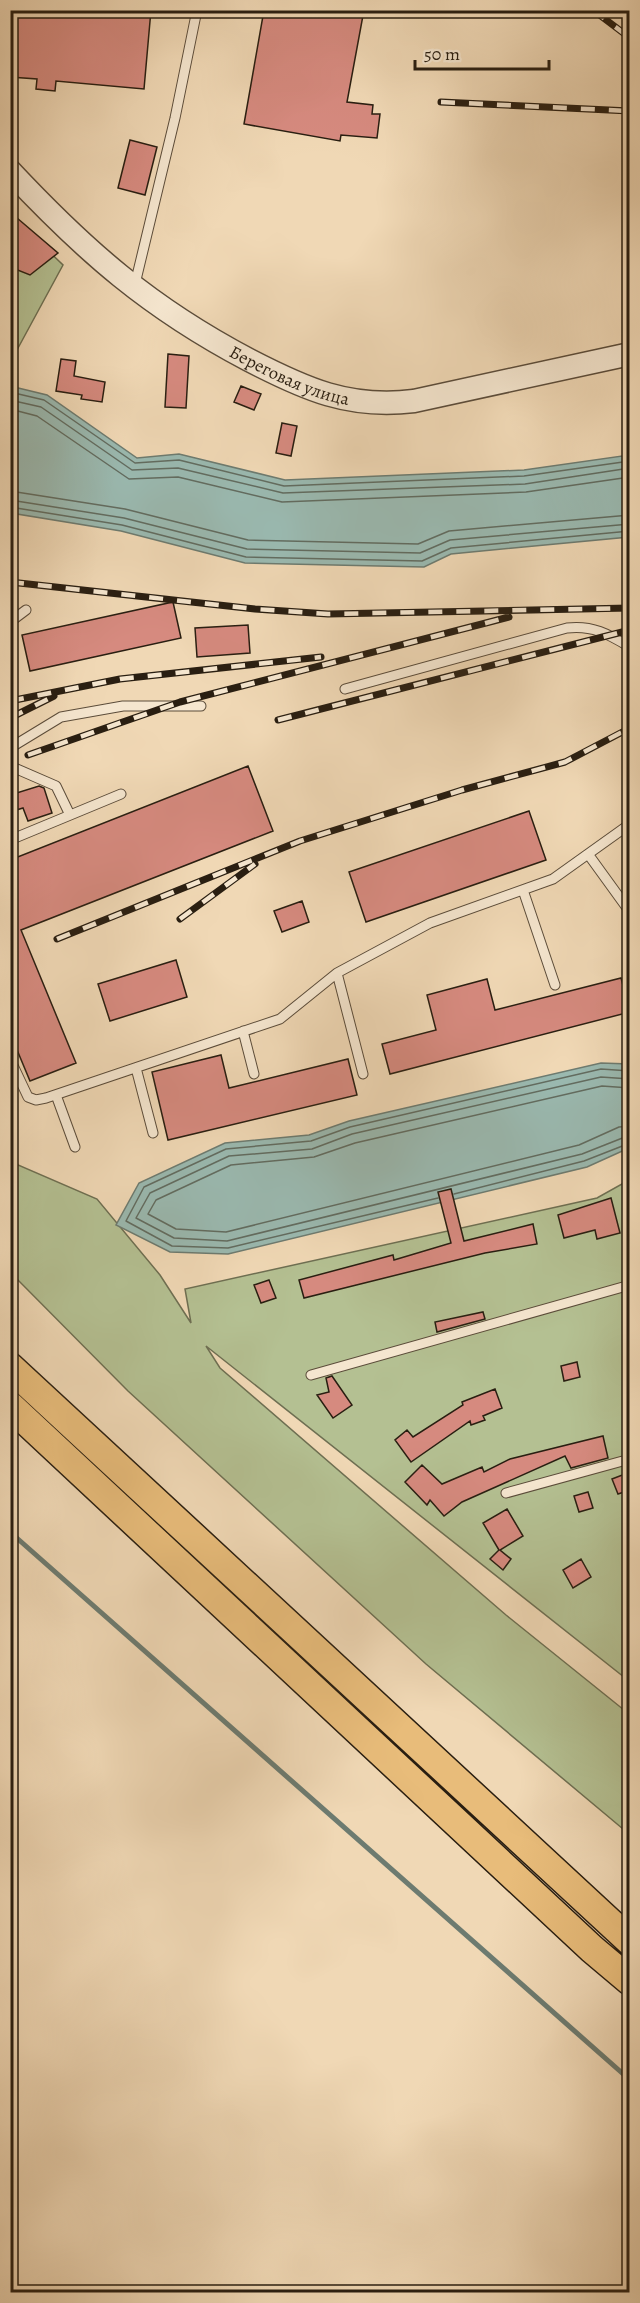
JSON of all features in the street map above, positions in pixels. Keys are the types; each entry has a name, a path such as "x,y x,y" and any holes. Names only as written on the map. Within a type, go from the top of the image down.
{"main road":[{"path":"10,1367 630,1941"},
{"path":"10,1406 592,1949 630,1981"}],"street":[{"name":"Береговая улица","path":"10,171 80,242 133,289 189,327 266,368 321,393 364,403 414,401 630,354"}],"lane":[{"path":"133,289 175,118 197,10"},
{"path":"10,622 26,610"},
{"path":"345,689 567,628 583,626 598,629 630,647"},
{"path":"10,748 61,717 123,706 201,706"},
{"path":"10,766 56,786 70,815"},
{"path":"10,840 121,794"},
{"path":"10,1059 28,1097 36,1100 280,1018 337,974 430,923 553,879 630,824"},
{"path":"588,854 630,912"},
{"path":"523,890 555,985"},
{"path":"337,974 363,1074"},
{"path":"243,1031 254,1074"},
{"path":"136,1068 153,1133"},
{"path":"56,1095 75,1147"},
{"path":"311,1375 630,1285"},
{"path":"506,1493 630,1459"}],"green space":[{"path":"11,215 63,265 11,361"},
{"path":"10,1146 18,1165 97,1199 160,1275 191,1323 185,1289 597,1198 629,1180 629,1681 206,1346 220,1368 506,1615 629,1714 629,1834 426,1664 128,1391 11,1273"}],"water":[{"path":"10,386 47,395 137,458 179,454 285,480 524,470 629,455 629,537 451,554 424,567 245,563 121,531 11,513"},
{"path":"601,1063 629,1064 629,1148 587,1167 228,1254 170,1252 116,1225 139,1183 225,1143 309,1135 349,1121"}],"building":[{"path":"10,10 151,10 144,89 56,81 55,91 36,89 37,79 10,77"},
{"path":"264,10 364,10 347,102 373,105 372,114 380,114 377,138 341,135 340,141 244,124"},
{"path":"130,140 157,147 145,195 118,188"},
{"path":"10,212 58,253 30,275 10,267"},
{"path":"168,354 189,356 186,408 165,407"},
{"path":"61,359 76,361 74,376 105,382 102,402 81,399 82,395 56,391"},
{"path":"241,386 261,394 254,410 234,402"},
{"path":"282,423 297,426 291,456 276,453"},
{"path":"173,602 181,638 30,671 22,635"},
{"path":"248,625 250,653 197,657 195,628"},
{"path":"248,766 273,831 21,930 76,1063 30,1081 10,1033 10,860"},
{"path":"39,786 44,788 52,813 28,821 23,808 10,812 10,795"},
{"path":"529,811 546,860 366,922 349,872"},
{"path":"302,901 309,922 282,932 274,911"},
{"path":"176,960 187,997 110,1021 98,984"},
{"path":"621,978 630,1012 390,1074 382,1044 436,1030 427,995 487,979 495,1010"},
{"path":"221,1055 229,1088 348,1059 357,1095 168,1140 152,1072"},
{"path":"451,1189 464,1241 533,1224 537,1244 485,1253 304,1298 299,1280 393,1255 394,1260 451,1243 438,1192"},
{"path":"611,1198 620,1233 597,1239 595,1230 564,1238 558,1215"},
{"path":"269,1280 276,1298 261,1303 254,1285"},
{"path":"483,1312 485,1319 437,1332 435,1322"},
{"path":"577,1362 580,1377 564,1381 561,1366"},
{"path":"332,1376 352,1405 333,1418 317,1395 329,1392 326,1378"},
{"path":"495,1389 502,1408 483,1416 485,1420 471,1425 470,1421 411,1462 395,1440 407,1430 413,1437 463,1405 462,1402"},
{"path":"603,1436 608,1458 571,1468 565,1456 462,1502 444,1516 430,1500 427,1505 405,1482 422,1465 442,1484 482,1467 484,1472 510,1459"},
{"path":"630,1472 630,1490 618,1494 612,1479"},
{"path":"588,1492 593,1508 579,1512 574,1496"},
{"path":"507,1509 523,1536 500,1550 511,1559 503,1570 490,1559 499,1550 483,1523"},
{"path":"581,1559 591,1577 573,1588 563,1570"}],"waterway":[{"path":"10,1532 630,2080"}],"railway":[{"path":"593,10 630,38"},
{"path":"441,102 630,111"},
{"path":"10,582 255,609 328,614 630,608"},
{"path":"28,755 180,702 509,617"},
{"path":"278,720 630,630"},
{"path":"10,701 120,679 321,657"},
{"path":"10,718 54,696"},
{"path":"57,939 300,841 462,790 565,762 630,728"},
{"path":"180,919 255,864"}]}
